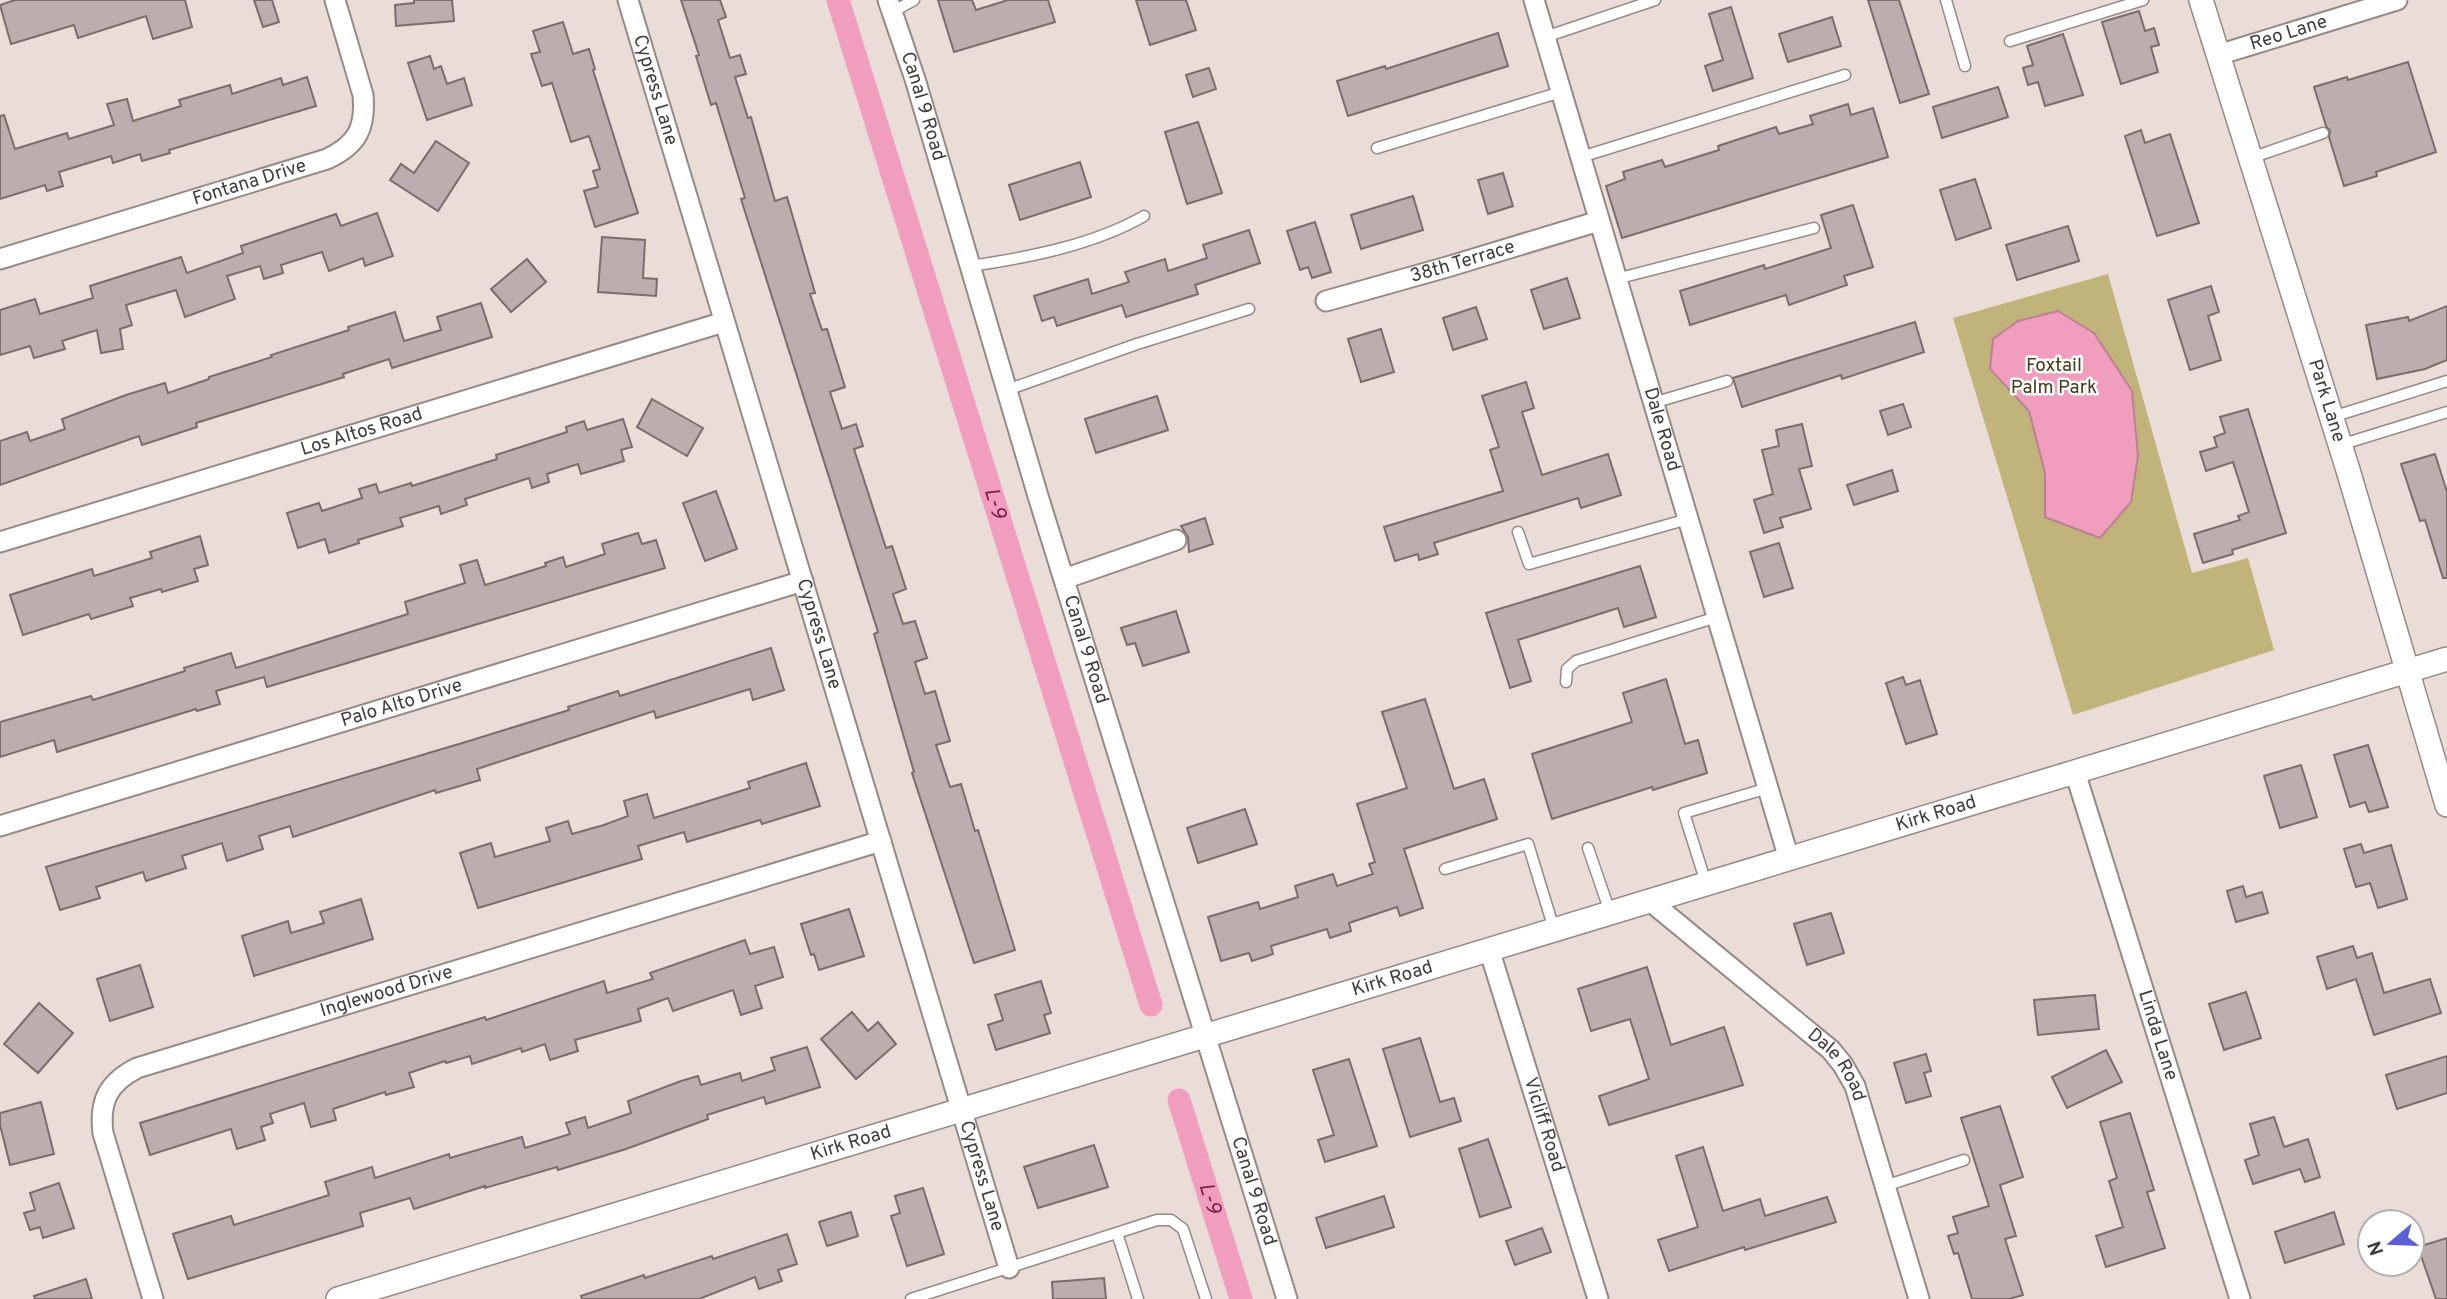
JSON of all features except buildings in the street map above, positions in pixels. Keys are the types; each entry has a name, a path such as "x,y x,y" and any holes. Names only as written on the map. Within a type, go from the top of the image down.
{"street":[{"name":"Fontana Drive","path":"0,259 327,159 342,152 354,141 365,111 363,95 335,0"},
{"name":"Cypress Lane","path":"628,0 1009,1268"},
{"name":"Dale Road","path":"1534,0 1789,859"},
{"name":"Park Lane","path":"2201,0 2340,445 2447,805"},
{"name":"Reo Lane","path":"2218,55 2397,0"},
{"name":"Canal 9 Road","path":"890,6 1287,1299"},
{"name":"38th Terrace","path":"1326,301 1599,221"},
{"name":"Los Altos Road","path":"0,542 724,322"},
{"path":"1064,579 1176,540"},
{"name":"Palo Alto Drive","path":"0,826 803,581"},
{"name":"Kirk Road","path":"338,1299 2447,659"},
{"name":"Linda Lane","path":"2075,772 2240,1299"},
{"name":"Inglewood Drive","path":"153,1299 102,1125 104,1101 111,1087 123,1075 137,1068 881,841"},
{"name":"Dale Road","path":"1650,901 1830,1050 1843,1065 1855,1086 1919,1299"},
{"name":"Vicliff Road","path":"1489,949 1598,1299"}],"lane":[{"path":"890,6 914,0"},
{"path":"1545,37 1655,0"},
{"path":"1946,0 1965,66"},
{"path":"2010,41 2143,0"},
{"path":"1580,157 1845,75"},
{"path":"1377,148 1561,92"},
{"path":"2250,158 2323,133"},
{"path":"970,266 1037,254 1101,235 1143,216"},
{"path":"1616,279 1814,228"},
{"path":"1007,390 1137,344 1250,309"},
{"path":"1653,403 1727,381"},
{"path":"2331,417 2447,382"},
{"path":"2340,445 2447,412"},
{"path":"1518,532 1529,564 1688,519"},
{"path":"1566,682 1567,669 1576,661 1717,617"},
{"path":"1706,884 1684,813 1768,788"},
{"path":"1446,869 1528,844 1555,930"},
{"path":"1588,848 1611,913"},
{"path":"1885,1185 1964,1160"},
{"path":"911,1299 1157,1220 1171,1220 1184,1229 1206,1299"},
{"path":"1117,1233 1138,1299"}],"green space":[{"name":"Foxtail Palm Park","path":"2108,274 2192,573 2248,558 2274,650 2073,715 1953,318"}],"shaded area":[{"path":"2058,311 2094,333 2132,391 2138,456 2131,502 2100,538 2045,517 2045,473 2029,411 1990,369 1993,339 2018,321"}],"waterway":[{"name":"L-9","path":"838,0 1151,1005"},
{"name":"L-9","path":"1179,1100 1241,1299"}]}
